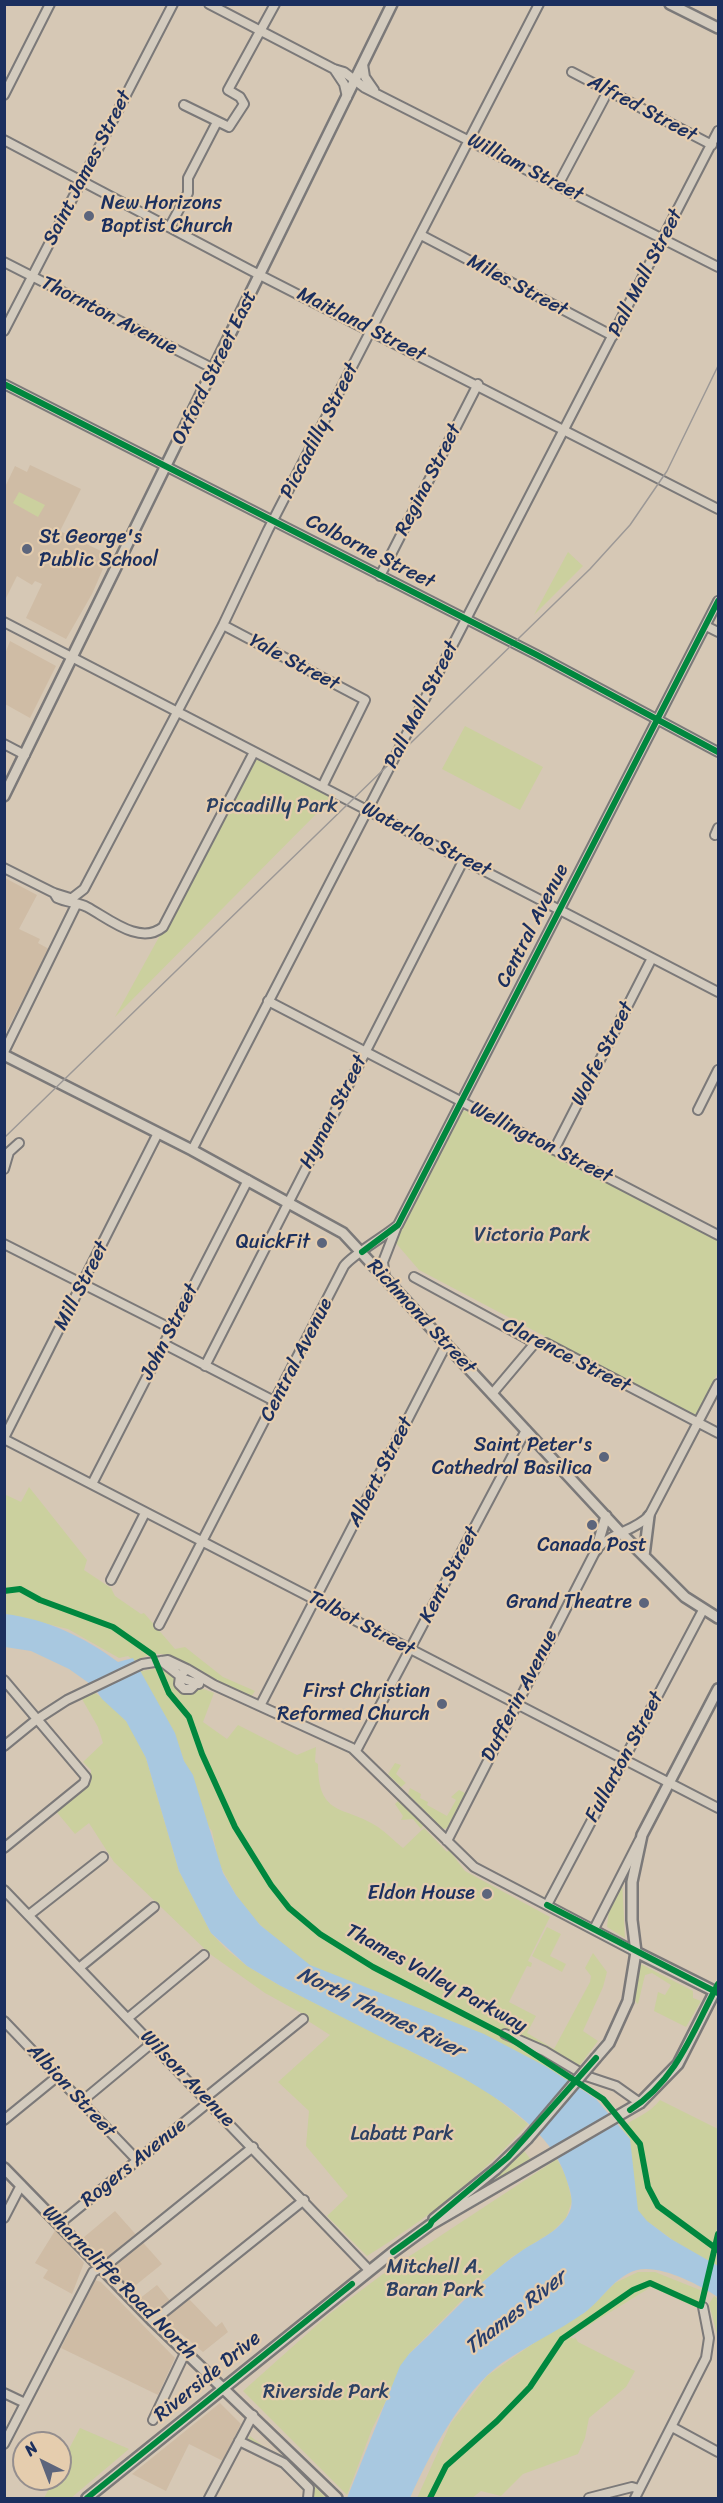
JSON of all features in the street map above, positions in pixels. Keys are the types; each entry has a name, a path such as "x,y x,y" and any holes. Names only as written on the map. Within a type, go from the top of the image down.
{"main road":[{"name":"Oxford Street East","path":"4,796 392,4"},
{"path":"670,4 718,28"},
{"name":"Richmond Street","path":"4,1053 192,1150 337,1230 362,1252 621,1533 685,1597 718,1618"},
{"path":"596,1550 606,1516"},
{"path":"644,1556 649,1516"},
{"path":"430,2225 496,2169 526,2139 609,2043 628,2001 636,1952 632,1920 632,1881 640,1840 718,1689"},
{"path":"636,1952 717,1989"},
{"name":"Riverside Drive","path":"87,2499 223,2386 369,2270 430,2225 640,2103 678,2064 717,1989"},
{"name":"Wharncliffe Road North","path":"4,2168 153,2321 253,2415 335,2497"}],"street":[{"path":"4,95 50,4"},
{"name":"Saint James Street","path":"4,331 173,4"},
{"name":"William Street","path":"209,4 334,69 344,72 365,88 375,91 718,267"},
{"path":"184,105 229,127 244,104 240,97 228,90 275,4"},
{"name":"Piccadilly Street","path":"4,1053 7,1039 223,625 273,522 539,4"},
{"path":"363,64 365,77 375,91"},
{"path":"334,69 344,84 347,97"},
{"name":"Alfred Street","path":"572,72 712,145"},
{"path":"558,185 608,91"},
{"path":"170,226 188,193 188,178 217,122"},
{"name":"Pall Mall Street","path":"192,1150 718,131"},
{"name":"Maitland Street","path":"4,140 718,509"},
{"name":"Miles Street","path":"421,235 613,336"},
{"name":"Thornton Avenue","path":"4,262 214,369"},
{"name":"Colborne Street","path":"4,384 466,620 718,752"},
{"name":"Regina Street","path":"380,576 478,384"},
{"name":"Central Avenue","path":"159,1625 276,1402 344,1266 398,1225 559,909 659,721 718,601"},
{"name":"Waterloo Street","path":"4,622 177,713 323,785 718,992"},
{"name":"Yale Street","path":"223,625 365,700 323,785"},
{"path":"706,626 718,632"},
{"path":"4,744 25,755"},
{"path":"4,868 54,893 57,898 77,904 118,926 151,935 163,927 254,752"},
{"name":"Hyman Street","path":"205,1366 464,859"},
{"path":"77,904 84,889"},
{"name":"Wolfe Street","path":"554,1150 652,958"},
{"name":"Wellington Street","path":"268,1001 364,1053 718,1235"},
{"path":"698,1110 718,1070"},
{"name":"Mill Street","path":"4,1438 158,1133"},
{"path":"4,1169 9,1152 19,1143"},
{"name":"John Street","path":"92,1484 248,1180"},
{"path":"386,1279 383,1262 398,1225"},
{"path":"4,1244 172,1329"},
{"name":"Clarence Street","path":"414,1277 535,1343 546,1343 718,1433"},
{"path":"492,1394 535,1343"},
{"path":"164,1344 276,1402"},
{"name":"Albert Street","path":"260,1706 446,1345"},
{"name":"Dufferin Avenue","path":"447,1841 596,1550 609,1537 637,1527 649,1516 718,1384"},
{"name":"Kent Street","path":"356,1751 526,1430"},
{"name":"Talbot Street","path":"4,1438 515,1705 718,1808"},
{"path":"111,1580 145,1513"},
{"name":"Fullarton Street","path":"547,1905 703,1610"},
{"path":"4,1746 36,1720 89,1689 142,1664 168,1659 213,1685 356,1751 474,1867 636,1952"},
{"path":"156,1660 180,1676"},
{"path":"187,1669 180,1676 180,1684 184,1689 191,1689 196,1684 213,1685"},
{"path":"4,1680 83,1772 86,1779 4,1848"},
{"path":"594,1929 640,1840"},
{"path":"29,1915 103,1857"},
{"name":"Wilson Avenue","path":"4,1890 369,2270"},
{"path":"79,1968 154,1907"},
{"path":"128,2018 204,1955"},
{"name":"Rogers Avenue","path":"58,2224 303,2019"},
{"name":"Albion Street","path":"4,2021 137,2160"},
{"path":"505,2034 544,2051 586,2076 616,2086 640,2103"},
{"path":"81,2102 152,2043"},
{"path":"4,2120 58,2076"},
{"path":"4,2444 93,2272 108,2264 253,2147"},
{"path":"4,2218 21,2185"},
{"path":"153,2321 304,2200"},
{"path":"635,2499 708,2354 709,2338 703,2307"},
{"path":"153,2420 186,2351"},
{"path":"4,2394 25,2403"},
{"path":"209,2499 253,2415"},
{"path":"672,2427 718,2452"},
{"path":"239,2441 284,2463 309,2488 308,2499"},
{"path":"589,2499 632,2487 639,2489"}],"shaded area":[{"path":"30,465 81,489 60,531 109,555 92,594 66,639 26,618 42,584 35,581 32,585 17,576 5,600 5,487 15,466 27,472"},
{"path":"10,641 56,666 30,718 5,704 5,654"},
{"path":"5,878 37,895 19,929 40,939 38,943 49,949 5,1034"},
{"path":"115,2211 162,2264 131,2289 83,2238"},
{"path":"56,2229 84,2263 72,2294 43,2278 48,2270 35,2263"},
{"path":"95,2280 101,2282 175,2358 158,2395 61,2348"},
{"path":"157,2285 172,2303 188,2298 216,2327 222,2322 228,2332 203,2352 139,2299"},
{"path":"220,2403 241,2424 223,2461 189,2444 166,2491 132,2474"}],"green space":[{"path":"19,492 45,505 38,517 13,503"},
{"path":"568,552 583,566 534,615"},
{"path":"465,726 543,767 520,810 442,769"},
{"name":"Piccadilly Park","path":"258,757 333,797 115,1017"},
{"name":"Victoria Park","path":"462,1111 472,1111 718,1240 718,1372 696,1416 419,1270 395,1242"},
{"path":"29,1487 87,1560 84,1570 111,1588 115,1596 141,1614 144,1613 175,1649 185,1647 223,1677 255,1691 251,1697 162,1654 151,1654 134,1661 128,1656 119,1658 68,1629 5,1614 4,1494 21,1502"},
{"path":"163,1667 186,1682 214,1693 203,1722 227,1739 238,1725 297,1755 316,1747 315,1762 318,1764 319,1781 323,1794 336,1808 378,1827 403,1848 424,1828 447,1852 449,1850 465,1871 550,1917 528,1961 532,1963 531,1967 527,1966 509,2002 536,2016 527,2033 554,2049 590,1982 591,1976 585,1968 593,1953 607,1972 603,1987 583,2031 598,2041 567,2082 299,1961 253,1918 236,1895 219,1864 212,1831 206,1823 181,1753 137,1672"},
{"name":"Labatt Park","path":"94,1692 114,1707 132,1728 146,1758 179,1871 211,1933 226,1949 247,1966 279,1985 470,2081 491,2094 528,2124 491,2162 452,2196 367,2256 327,2216 348,2196 306,2146 309,2111 278,2082 330,2035 305,2019 303,2014 265,1993 210,1954 114,1862 89,1823 75,1834 55,1810 91,1782 91,1770 83,1762 103,1743 98,1727 82,1699"},
{"path":"395,1763 401,1765 396,1774 406,1783 401,1787 388,1774"},
{"path":"410,1788 421,1794 420,1798 428,1802 427,1805 447,1816 456,1800 451,1797 459,1790 465,1793 447,1828 443,1829 408,1794"},
{"path":"399,1800 424,1824 421,1829 413,1819 401,1820 403,1816 395,1804"},
{"path":"622,1879 625,1938 607,1927 609,1909"},
{"path":"547,1927 561,1934 550,1956 566,1964 562,1972 532,1956"},
{"path":"639,1963 693,1991 693,1998 701,2001 686,2027 654,2011 658,1992 665,1995 671,1985 652,1973 645,1975 638,2004 635,2001"},
{"path":"660,2100 718,2129 718,2266 688,2251 635,2213 630,2139 621,2128 651,2109"},
{"path":"524,2151 532,2161 458,2204"},
{"name":"Riverside Park","path":"557,2159 566,2176 572,2201 566,2218 552,2232 512,2257 468,2294 409,2354 372,2429 347,2495 243,2391 328,2315 387,2271"},
{"path":"638,2272 655,2272 700,2290 699,2309 651,2287 570,2337 574,2339 575,2337 578,2342 635,2371 626,2387 589,2418 585,2438 578,2454 523,2474 501,2496 481,2491 472,2498 417,2498 451,2423 487,2376 548,2333 585,2312 615,2283"},
{"path":"714,2296 718,2299 718,2338 709,2304"},
{"path":"80,2428 129,2449 71,2498 44,2498 48,2491 72,2491 72,2443"},
{"path":"250,2436 267,2449 286,2457 326,2498 312,2498 313,2487 286,2460 247,2441"}],"water":[{"path":"5,1614 35,1620 64,1630 118,1662 133,1658 175,1733 184,1761 193,1775 223,1873 236,1895 260,1925 310,1965 484,2034 545,2066 596,2099 630,2139 638,2210 647,2221 671,2239 718,2266 718,2297 693,2283 664,2272 646,2269 627,2274 584,2313 512,2356 488,2375 474,2390 449,2425 410,2498 347,2498 400,2366 409,2354 490,2275 549,2234 562,2222 572,2205 567,2181 556,2157 539,2134 491,2095 435,2063 279,1985 247,1966 211,1933 179,1871 146,1758 126,1721 102,1699 93,1686 69,1669 31,1651 5,1647"}],"railway":[{"path":"4,1138 590,569 630,525 667,471 718,366"}],"cycle path":[{"path":"4,384 537,655 718,752"},
{"path":"362,1252 398,1225 718,601"},
{"name":"Thames Valley Parkway","path":"4,1591 20,1589 40,1600 113,1627 153,1655 169,1693 189,1717 202,1754 235,1827 271,1885 289,1908 320,1934 373,1967 508,2037 603,2099 640,2144 648,2187 658,2206 718,2250"},
{"path":"547,1905 718,1993"},
{"path":"630,2110 646,2098 672,2069 692,2037 718,1984"},
{"path":"393,2252 430,2225 508,2157 596,2058"},
{"path":"430,2498 446,2466 497,2421 530,2387 562,2339 633,2290 650,2283 701,2306 718,2234"},
{"path":"87,2498 352,2284"}],"place":[{"name":"New Horizons Baptist Church","path":"89,216"},
{"name":"St George's Public School","path":"27,549"},
{"name":"QuickFit","path":"322,1243"},
{"name":"Saint Peter's Cathedral Basilica","path":"604,1457"},
{"name":"Canada Post","path":"592,1525"},
{"name":"Grand Theatre","path":"644,1603"},
{"name":"First Christian Reformed Church","path":"442,1704"},
{"name":"Eldon House","path":"487,1894"}],"water label":[{"name":"North Thames River","path":"380,2013"},
{"name":"Thames River","path":"516,2313"}],"park label":[{"name":"Mitchell A. Baran Park","path":"435,2280"}]}
